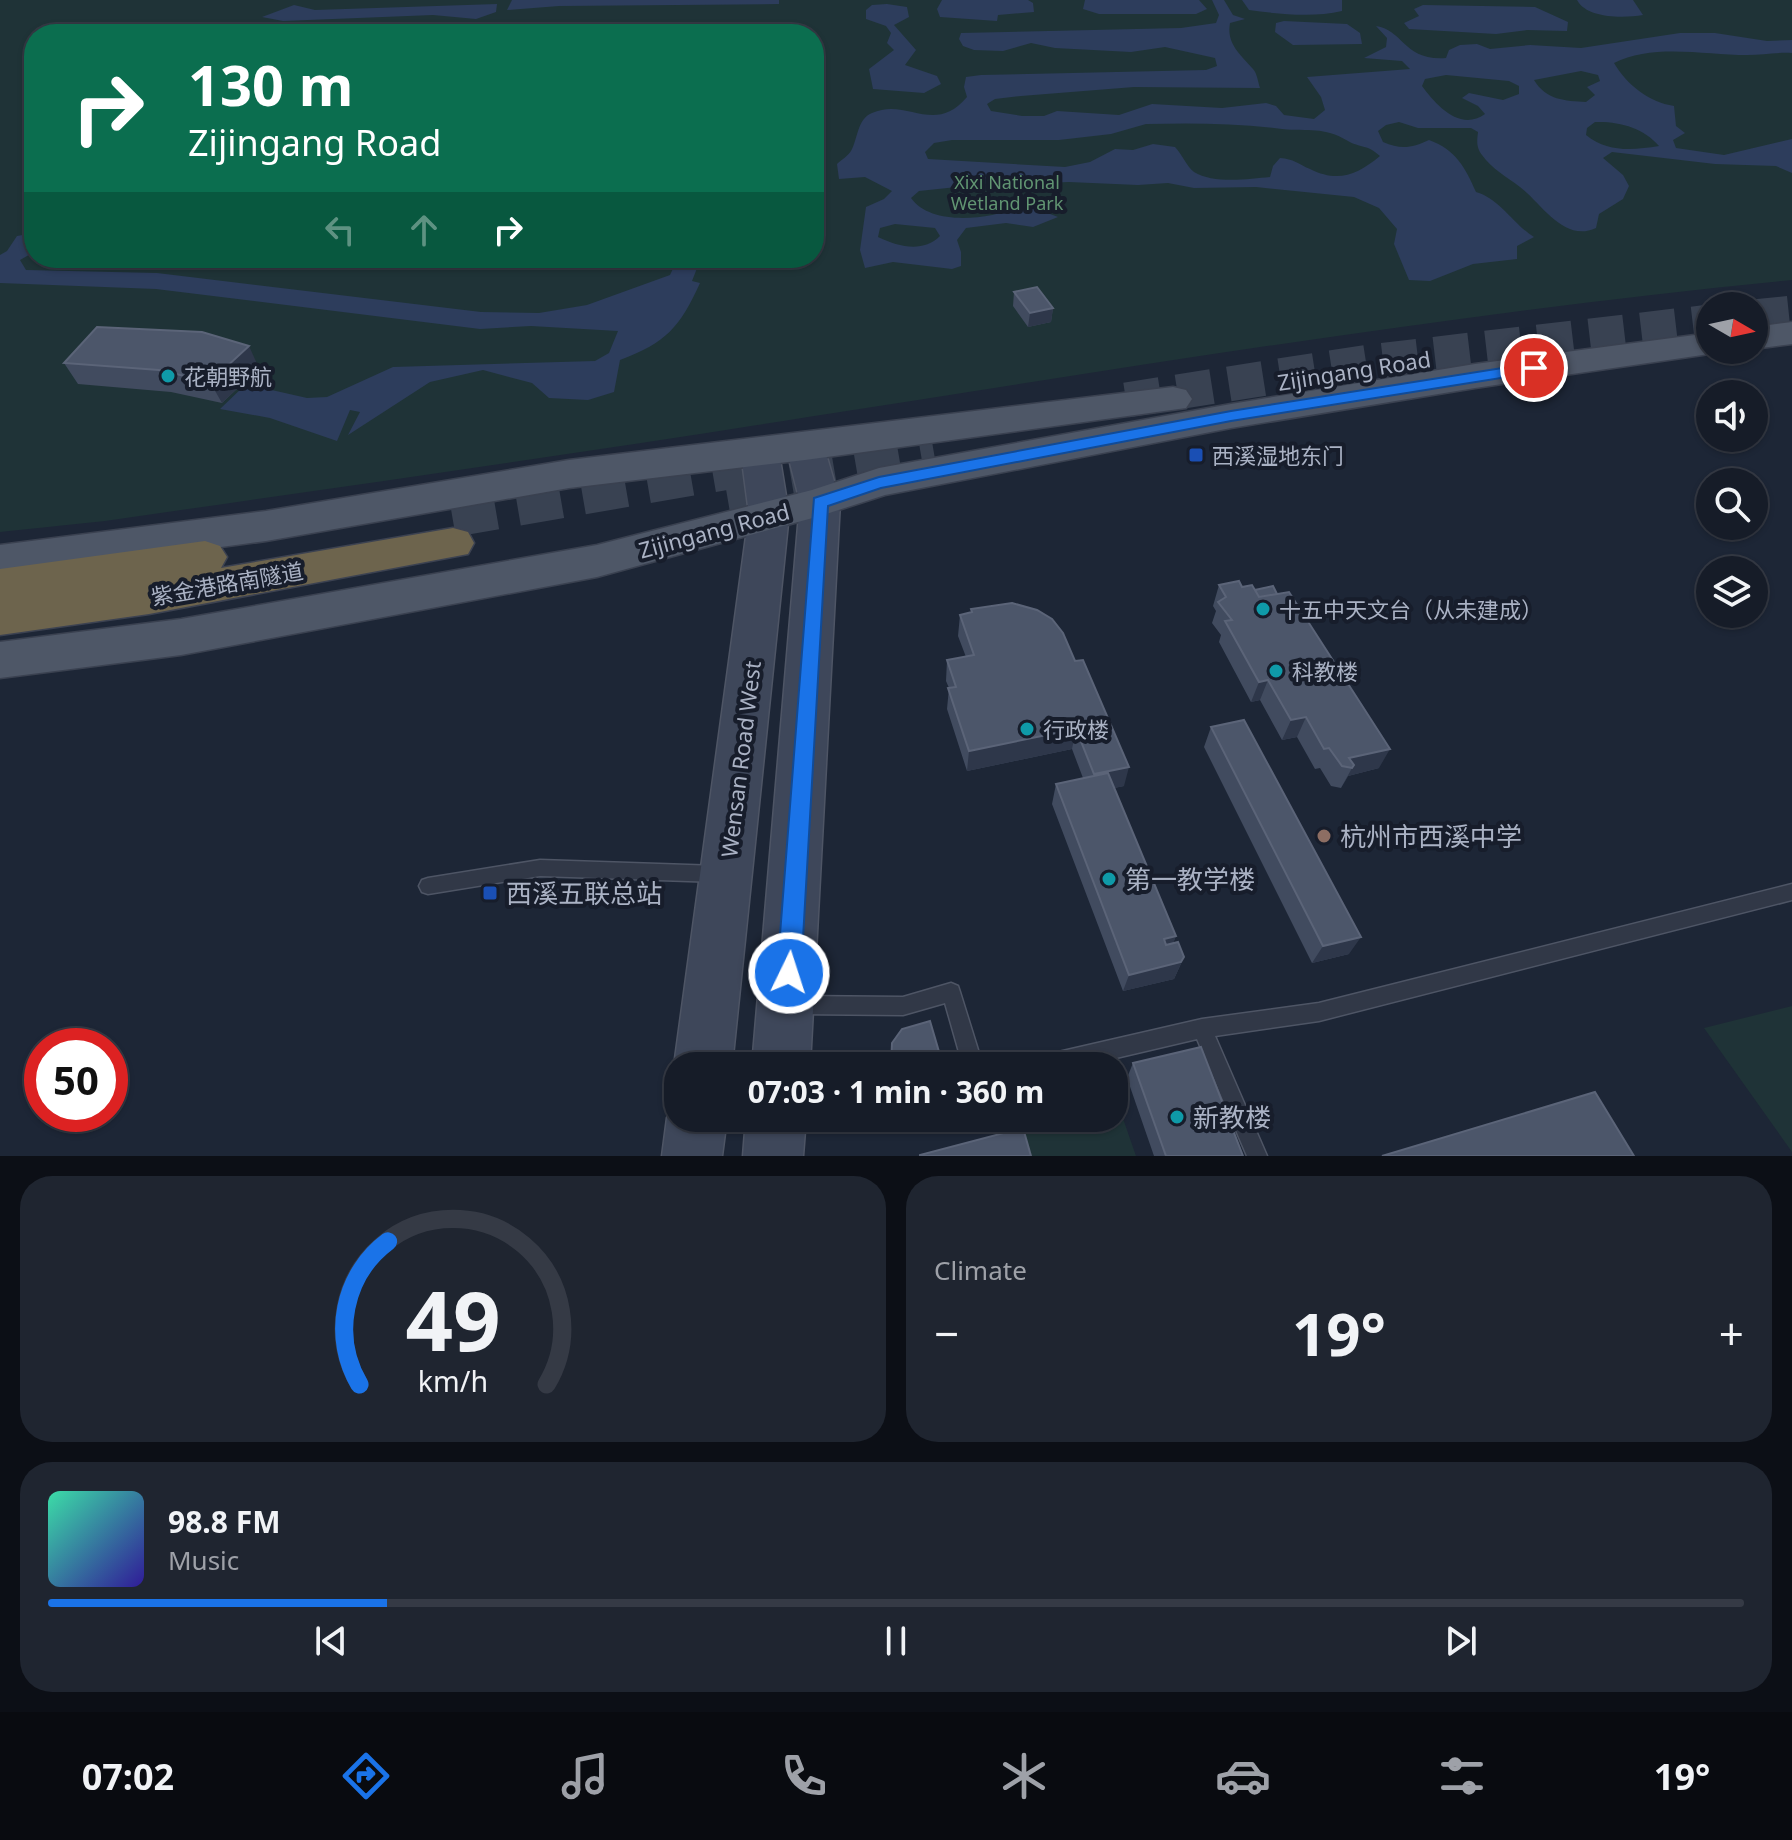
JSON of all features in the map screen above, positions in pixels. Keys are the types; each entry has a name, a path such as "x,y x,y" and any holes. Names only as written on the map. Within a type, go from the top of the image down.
{"highway":[{"name":"紫金港路南隧道","path":"0,586 183,560 452,529 149,597 0,618"}],"main road":[{"path":"1768,312 1792,309"},
{"name":"Zijingang Road","path":"0,561 266,526 569,474 760,453 1187,397 1496,348 1696,321"},
{"path":"1768,336 1792,333"},
{"name":"Zijingang Road","path":"0,660 181,637 597,561 820,502 879,482 1231,416 1475,376 1696,346"},
{"path":"782,1052 820,502 805,447"},
{"name":"Wensan Road West","path":"705,1052 769,514 760,453"},
{"path":"692,1156 695,1132"},
{"path":"773,1156 775,1132"}],"lane":[{"path":"428,886 540,868 726,875"},
{"path":"1100,1052 1202,1028 1319,1012 1792,892"},
{"path":"787,1005 903,1006 951,992 969,1052"},
{"path":"1202,1028 1257,1156"}],"green space":[{"name":"Xixi National Wetland Park","path":"0,0 1792,0 1792,280 1422,324 105,521 0,532"},
{"path":"1792,1006 1792,1152 1704,1028"},
{"path":"1017,1132 1128,1132 1136,1156 1023,1156"}],"water":[{"path":"512,0 779,0 779,4 559,6 507,10"},
{"path":"942,0 1028,0 1033,3 1034,12 998,15 997,21 940,17 937,9"},
{"path":"1085,0 1199,0 1207,9 1196,14 1099,14 1083,9"},
{"path":"1212,0 1224,0 1233,15 1245,19 1230,23 1230,37 1254,71 1260,88 1134,87 995,99 987,104 991,111 1044,116 1057,111 1119,115 1152,104 1222,108 1266,103 1276,106 1284,115 1314,119 1325,110 1321,97 1307,77 1410,69 1402,61 1364,58 1386,47 1387,38 1376,26 1393,33 1412,50 1432,58 1446,58 1449,50 1460,45 1477,44 1490,49 1530,45 1581,48 1680,33 1715,33 1767,41 1792,40 1792,53 1662,52 1645,53 1614,63 1640,91 1656,101 1674,106 1676,126 1685,133 1673,140 1676,148 1724,155 1792,139 1792,173 1776,166 1715,164 1612,152 1603,158 1623,175 1629,186 1623,199 1599,214 1596,228 1574,230 1554,220 1520,187 1490,164 1479,149 1478,132 1471,128 1418,128 1399,122 1378,131 1383,142 1406,147 1429,140 1446,149 1463,167 1476,192 1492,200 1534,237 1517,246 1517,259 1473,264 1430,281 1409,280 1394,244 1397,229 1379,208 1354,197 1256,187 1194,188 1168,183 1043,183 1018,190 995,183 919,191 911,198 934,214 949,217 981,217 1024,204 1058,217 1033,227 1006,223 966,228 957,240 961,266 952,269 893,262 865,268 860,250 866,207 884,199 892,191 865,177 839,179 837,164 851,151 863,120 872,113 897,109 943,114 967,97 964,87 966,77 1206,70 1217,66 1215,58 1165,47 1131,52 1055,48 1031,43 1003,51 974,50 963,46 959,39 961,33 1181,28 1216,23 1219,15","holes":["1581,71 1598,75 1600,81 1587,87 1595,95 1586,102 1563,100 1550,95 1534,80","1446,75 1509,81 1519,86 1519,94 1503,100 1469,93 1462,98 1478,106 1485,114 1467,120 1441,108 1422,86 1425,79","1595,122 1622,124 1638,130 1659,146 1631,149 1603,145 1586,135 1587,128","1146,124 1231,125 1323,131 1380,156 1355,172 1338,176 1320,173 1280,158 1273,166 1270,177 1231,180 1202,176 1191,170 1175,147 1153,144 1133,150 1115,149 1090,162 1065,167 928,159 925,152 934,143 952,140 1059,140 1111,134","895,224 935,228 940,236 926,245 910,247 878,237 880,228"]},
{"path":"1242,0 1342,0 1342,11 1307,15 1272,13 1249,10"},
{"path":"1577,0 1633,0 1643,15 1616,17 1597,14"},
{"path":"497,4 496,12 476,19 433,15 283,21 262,17 294,5 315,10"},
{"path":"872,5 907,7 909,17 894,25 916,50 905,65 937,76 941,84 924,93 873,89 869,69 894,50 887,43 891,33 886,26 866,19 866,10"},
{"path":"1423,5 1535,7 1568,22 1567,31 1527,30 1496,34 1409,29 1404,23 1419,16 1414,9"},
{"path":"1276,23 1347,24 1360,33 1362,44 1293,45 1275,32"},
{"path":"24,235 24,258 20,260 26,270 157,273 481,312 539,313 587,305 670,275 673,268 697,268 692,281 700,283 686,311 670,332 649,347 620,360 614,392 588,400 549,398 532,383 483,370 430,382 348,435 360,412 350,410 337,441 270,418 220,409 243,387 254,386 307,398 327,397 393,367 595,361 609,353 618,331 531,326 480,329 156,289 0,283 0,255 7,251 17,236"}],"building":[{"path":"1037,287 1053,308 1030,313 1014,292"},
{"path":"97,327 202,332 249,346 210,382 159,370 64,363"},
{"name":"科教楼","path":"1239,581 1242,587 1252,585 1259,597 1289,592 1390,749 1349,758 1354,765 1352,768 1342,766 1329,748 1324,749 1306,717 1291,720 1268,680 1259,682 1225,621 1232,620 1218,602 1226,597 1219,585"},
{"path":"1273,586 1277,594 1259,597 1255,590"},
{"path":"1012,603 1037,610 1052,619 1063,633 1075,661 1083,660 1129,767 1094,774 1076,729 969,751 948,688 956,687 947,660 974,655 960,615 972,612 971,609"},
{"path":"1244,720 1361,937 1323,946 1211,727"},
{"name":"第一教学楼","path":"1108,773 1176,936 1164,939 1166,945 1178,942 1184,957 1181,962 1129,975 1056,784"},
{"path":"930,1021 939,1052 892,1052 892,1043 902,1029"},
{"name":"新教楼","path":"1201,1047 1243,1156 1166,1156 1133,1063"},
{"path":"1595,1092 1634,1156 1382,1156"},
{"path":"1008,1132 1024,1132 1031,1156 920,1156"}],"tunnel":[{"path":"1768,316 1792,313"},
{"path":"1126,400 1369,362 1696,324"},
{"path":"727,495 935,459"},
{"path":"452,515 754,463"}],"place":[{"name":"花朝野航","path":"168,376"},
{"name":"西溪湿地东门","path":"1196,455"},
{"name":"十五中天文台（从未建成）","path":"1263,609"},
{"name":"科教楼","path":"1276,671"},
{"name":"行政楼","path":"1027,729"},
{"name":"杭州市西溪中学","path":"1324,836"},
{"name":"第一教学楼","path":"1109,879"},
{"name":"西溪五联总站","path":"490,893"},
{"name":"新教楼","path":"1177,1117"}],"route":[{"path":"789,973 820,502 879,482 1231,416 1534,368"}]}
